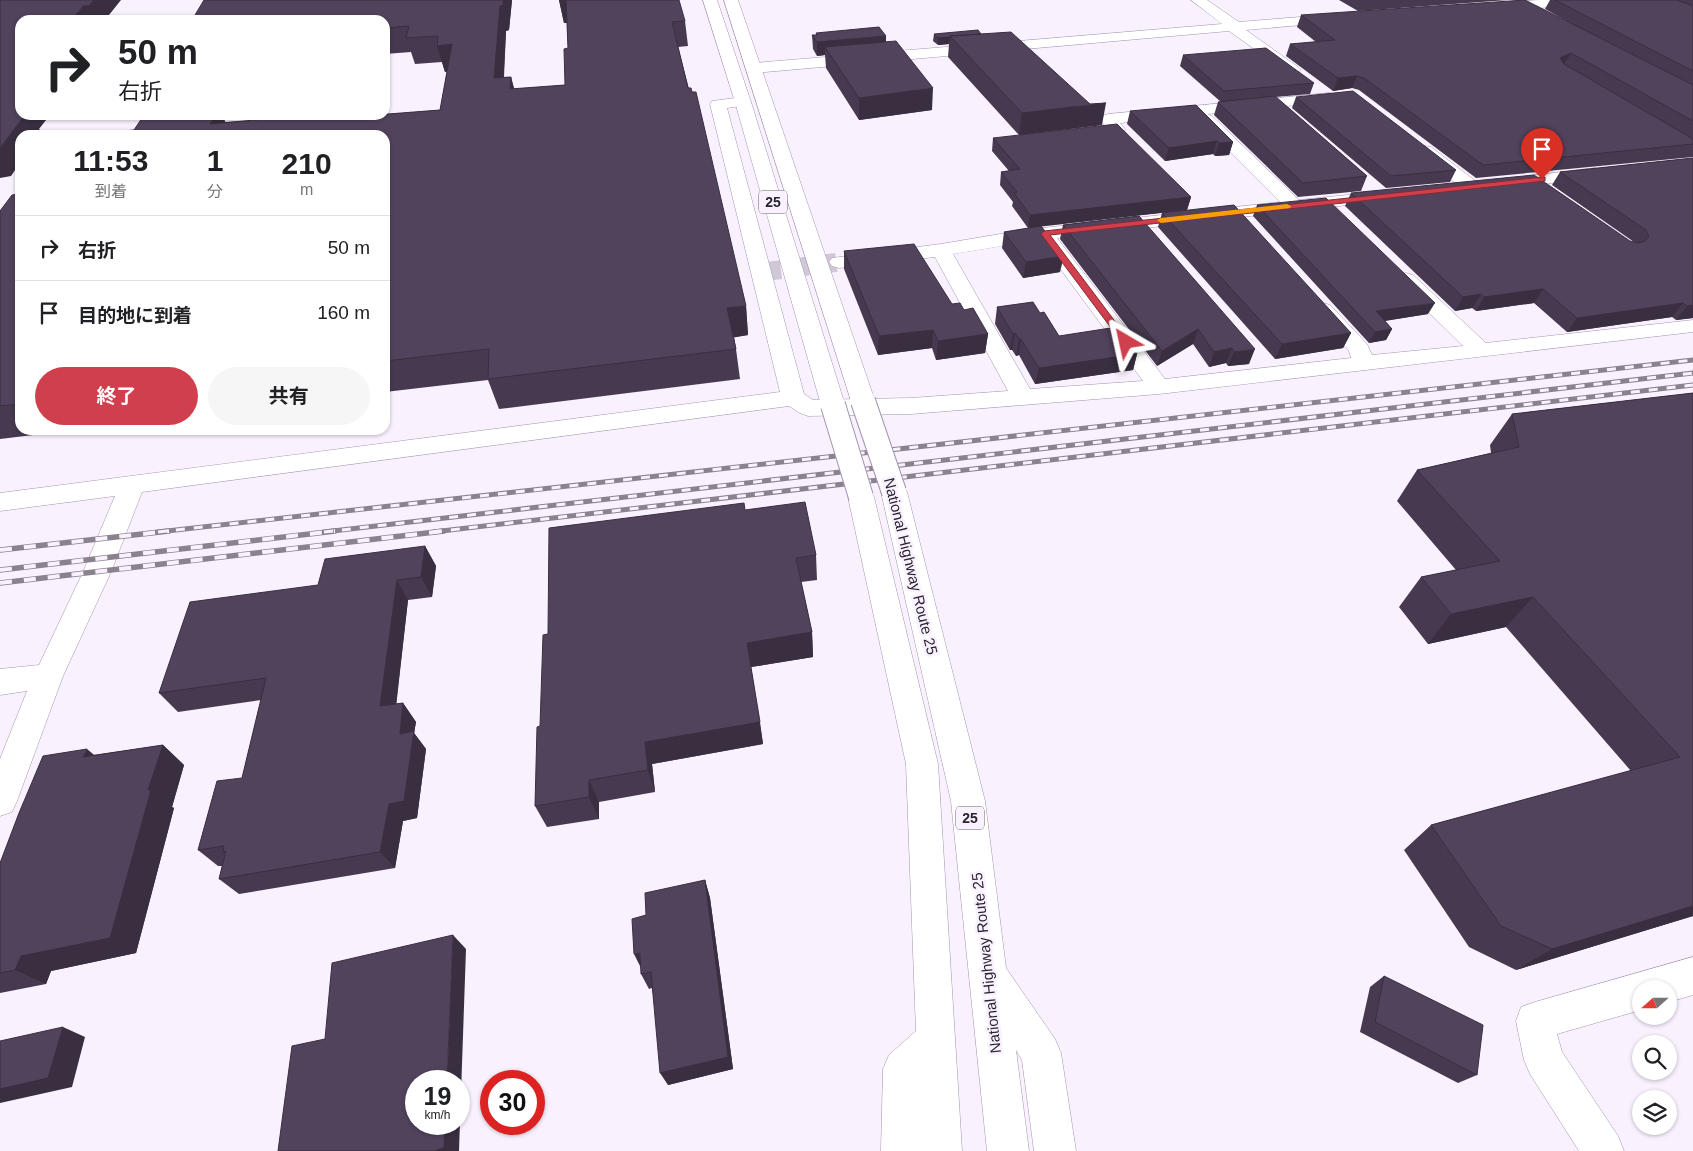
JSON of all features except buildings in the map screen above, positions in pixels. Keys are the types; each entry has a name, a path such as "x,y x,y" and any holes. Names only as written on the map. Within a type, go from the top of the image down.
{"main road":[{"name":"25","path":"710,0 743,102 861,497 922,764 941,1151"},
{"name":"National Highway Route 25","path":"730,0 894,492 968,801 1008,1151"},
{"path":"1070,135 1123,133 1108,119 1337,97 1311,84 1198,0"},
{"path":"1482,8 1516,3 1598,0"},
{"path":"1516,3 1546,18"},
{"path":"754,68 1354,17"},
{"path":"743,102 718,104 794,398 808,408 911,406 1159,387 1265,366 1364,364 1693,326"},
{"path":"1274,103 1294,120"},
{"path":"1196,110 1294,206"},
{"path":"1412,141 1472,187"},
{"path":"1446,190 1612,172"},
{"path":"1530,180 1552,196"},
{"path":"1367,184 1382,196"},
{"path":"839,262 941,250 1044,234 1147,230 1200,209 1236,211 1401,194"},
{"path":"1327,202 1348,222"},
{"path":"1236,211 1255,233"},
{"path":"1044,234 1159,387"},
{"path":"941,250 1023,398"},
{"path":"1390,263 1480,351"},
{"path":"1313,298 1359,348 1364,364"},
{"path":"0,502 794,398"},
{"path":"0,801 48,676 93,580 132,486"},
{"path":"0,682 48,676"},
{"name":"25","path":"988,975 1041,1053 1055,1151"},
{"path":"1678,980 1693,976"},
{"path":"1603,1151 1544,1060 1535,1022 1632,994"},
{"path":"902,1151 903,1069 936,1039"}],"tunnel":[{"path":"762,272 839,262"}],"railway":[{"path":"158,532 1693,360"},
{"path":"324,532 1693,373"},
{"path":"433,532 1693,385"},
{"path":"0,550 169,531"},
{"path":"0,570 335,531"},
{"path":"0,583 444,531"}],"slow traffic":[{"path":"1161,220 1287,206"}],"route":[{"path":"1126,342 1044,234 1236,211 1542,179"}]}
